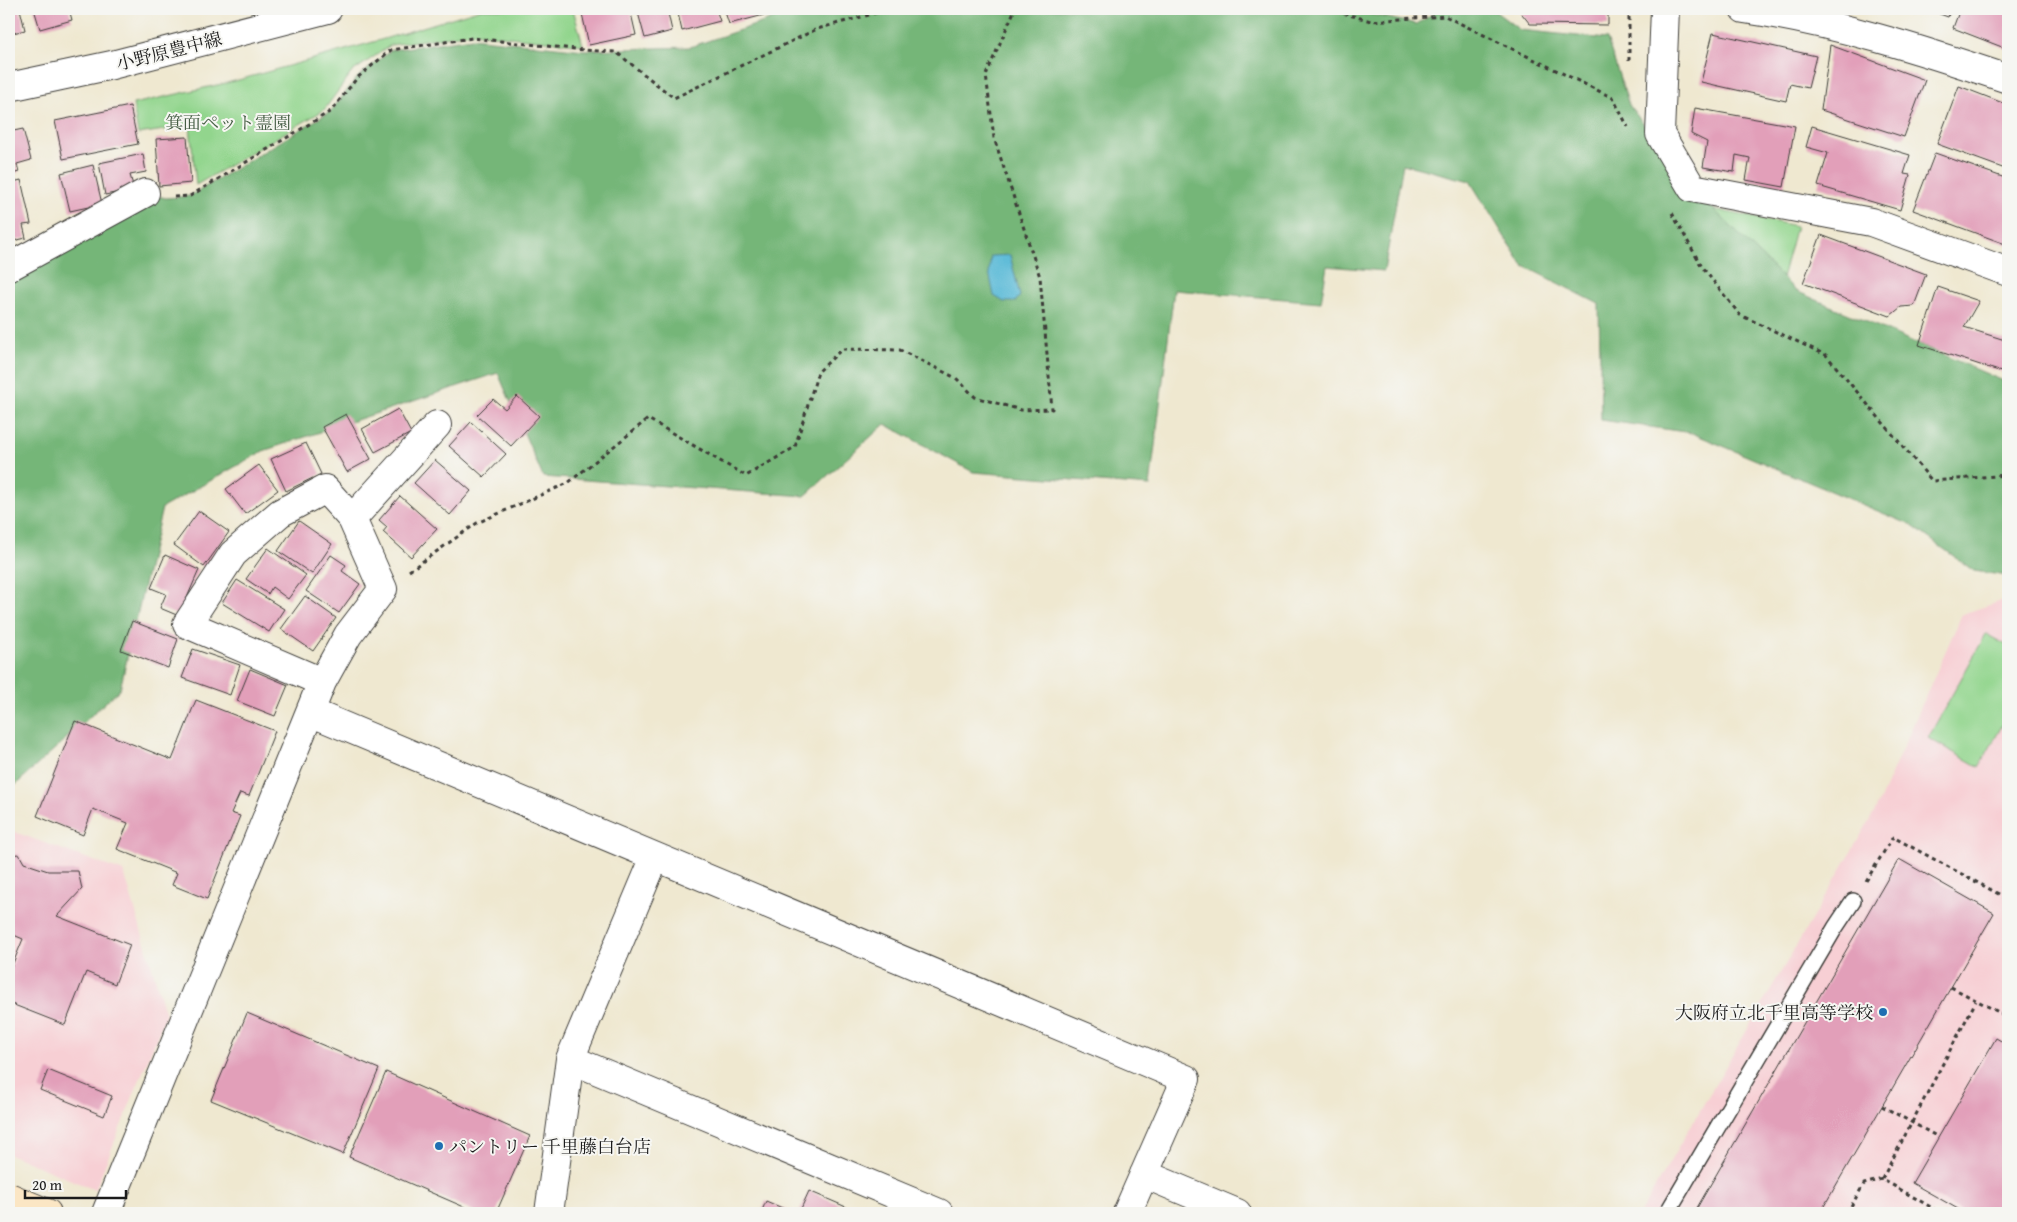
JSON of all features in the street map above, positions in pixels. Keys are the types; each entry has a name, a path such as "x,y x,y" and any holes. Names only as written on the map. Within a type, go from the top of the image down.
{"main road":[{"path":"9,1197 47,1213"}],"street":[{"name":"小野原豊中線","path":"9,87 112,65 292,14 328,9"},
{"path":"1665,9 1660,134 1692,188 1871,222 2008,272"},
{"path":"1744,9 1794,16 1948,59 2008,79"},
{"path":"9,267 144,192"},
{"path":"352,519 437,426"},
{"path":"106,1213 322,682 348,634 383,589 352,519 325,488 280,513 234,554 187,624 322,682"},
{"path":"310,712 1186,1079 1127,1213"},
{"path":"549,1213 570,1059 655,857"},
{"path":"570,1059 939,1213"},
{"path":"1144,1174 1237,1213"}],"lane":[{"path":"1667,1213 1830,936 1854,901"}],"path":[{"path":"144,192 166,198 190,196 331,111 357,78 391,50 472,38 616,52 674,98 817,29 891,9"},
{"path":"383,589 477,523 568,483 648,419 746,476 795,447 818,372 842,349 900,350 956,378 975,397 1021,410 1052,409 1040,277 994,138 986,75 1015,9"},
{"path":"1328,9 1370,21 1446,16 1613,98 1630,132"},
{"path":"1669,208 1702,267 1740,315 1826,356 1932,481 2008,475"},
{"path":"1854,901 1893,837 2008,899"},
{"path":"1951,987 2008,1016"},
{"path":"1882,1179 1976,1001"},
{"path":"1882,1106 1938,1137"},
{"path":"1847,1213 1864,1184 1882,1179 1941,1213"}],"shaded area":[{"name":"大阪府立北千里高等学校","path":"2008,599 2008,1213 1640,1213 1875,811 1962,614"},
{"path":"9,830 124,872 166,1015 95,1190 9,1154"}],"green space":[{"name":"箕面ペット霊園","path":"481,9 573,9 583,45 472,33 391,45 352,72 324,110 196,185 190,126 138,134 133,104 235,81 384,39"},
{"path":"802,9 1345,9 1417,24 1440,9 1492,9 1520,30 1607,39 1629,105 1692,188 1796,291 2008,383 2008,576 1974,571 1911,525 1692,433 1601,420 1599,304 1522,265 1470,181 1403,164 1384,271 1327,266 1321,302 1174,290 1150,486 973,472 885,424 805,496 543,477 498,373 263,451 162,508 120,689 9,789 9,267 145,193 166,198 190,196 331,111 357,78 391,50 472,38 584,50 690,47"},
{"path":"1692,205 1796,226 1779,289"},
{"path":"1986,634 2008,646 2008,715 1979,767 1928,738"}],"water":[{"path":"1010,255 1020,296 1015,302 1004,302 994,296 989,272 991,256"}],"building":[{"path":"9,9 20,9 25,30 9,34"},
{"path":"34,9 69,9 72,20 40,29"},
{"path":"581,9 630,9 636,35 589,45"},
{"path":"637,9 673,9 673,12 668,13 672,31 645,38"},
{"path":"677,9 716,9 720,21 682,31"},
{"path":"724,9 763,9 764,15 729,24"},
{"path":"1518,9 1608,9 1608,25 1530,24"},
{"path":"1926,9 1951,9 1948,17"},
{"path":"1960,9 2008,9 2007,49 1953,28"},
{"path":"1713,33 1816,56 1808,88 1790,84 1786,101 1701,82"},
{"path":"1830,45 1925,80 1904,137 1821,110"},
{"path":"1959,86 2008,105 2008,170 1937,144"},
{"path":"130,106 138,144 63,159 55,121"},
{"path":"1695,108 1795,126 1784,187 1746,180 1750,158 1736,155 1734,172 1703,167 1707,142 1691,134"},
{"path":"1812,126 1910,155 1904,174 1910,175 1900,210 1818,186 1828,153 1806,147"},
{"path":"23,129 31,160 17,164 19,172 9,175 9,132"},
{"path":"187,137 191,183 159,186 156,139"},
{"path":"1935,153 2008,179 2008,245 1913,210"},
{"path":"143,154 146,172 130,175 134,189 105,195 99,163"},
{"path":"93,165 102,204 70,211 61,173"},
{"path":"21,180 31,224 23,225 26,238 9,242 9,183"},
{"path":"1821,235 1926,274 1914,306 1901,307 1890,316 1803,283"},
{"path":"1938,287 1979,301 1964,327 2008,341 2008,374 1919,345"},
{"path":"517,396 539,416 511,446 477,415 493,399 505,409"},
{"path":"398,409 411,433 375,452 362,429"},
{"path":"346,414 371,459 347,472 322,427"},
{"path":"471,422 506,454 484,477 449,446"},
{"path":"306,443 321,474 286,491 271,459"},
{"path":"435,460 471,491 450,515 414,483"},
{"path":"259,465 278,490 245,514 226,489"},
{"path":"400,496 437,529 411,557 383,532 387,527 379,520"},
{"path":"199,511 229,532 204,567 174,545"},
{"path":"299,521 332,544 312,574 278,551"},
{"path":"268,548 306,575 288,599 272,587 268,594 246,579"},
{"path":"165,555 199,570 179,616 160,608 166,594 151,588"},
{"path":"331,555 346,565 342,571 360,584 339,613 306,591"},
{"path":"237,580 284,609 269,632 222,603"},
{"path":"305,596 336,618 313,651 281,629"},
{"path":"132,621 178,639 168,668 121,650"},
{"path":"193,649 240,665 230,695 182,678"},
{"path":"250,669 288,685 275,716 237,701"},
{"path":"196,700 275,731 249,796 240,793 231,813 240,816 207,899 172,885 177,873 117,849 128,823 93,809 83,835 37,816 75,721 172,760"},
{"path":"19,854 24,863 48,871 78,871 82,889 57,916 130,945 115,984 86,972 65,1025 9,1003 9,973 23,939 9,933 9,855"},
{"path":"1899,859 1994,913 1820,1213 1694,1213"},
{"path":"247,1013 379,1069 343,1154 211,1100"},
{"path":"1996,1038 2008,1045 2008,1213 1965,1213 1912,1183"},
{"path":"48,1070 112,1096 104,1116 40,1090"},
{"name":"パントリー 千里藤白台店","path":"386,1072 530,1136 496,1213 478,1213 349,1157"},
{"path":"809,1191 860,1213 799,1213"},
{"path":"766,1201 794,1213 761,1213"}],"place":[{"name":"大阪府立北千里高等学校","path":"1883,1012"},
{"name":"パントリー 千里藤白台店","path":"439,1146"}]}
